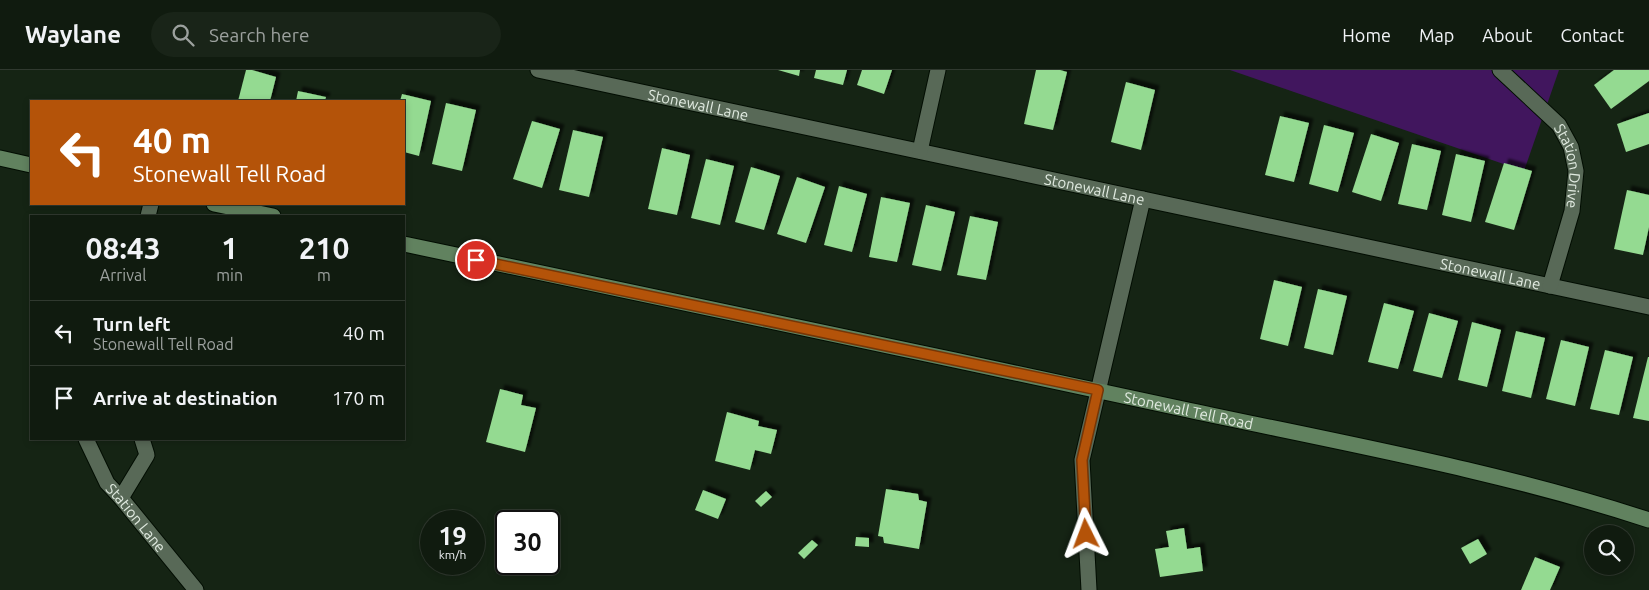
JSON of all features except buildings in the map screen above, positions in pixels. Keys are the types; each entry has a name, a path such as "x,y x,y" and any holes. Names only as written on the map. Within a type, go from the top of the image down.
{"street":[{"name":"Stonewall Lane","path":"538,70 1649,307"},
{"path":"920,151 938,70"},
{"name":"Station Drive","path":"1500,70 1559,126 1571,147 1576,171 1572,211 1550,286"},
{"path":"0,158 30,165"},
{"path":"1089,590 1082,460 1143,199"},
{"path":"219,205 268,215"},
{"name":"Stonewall Tell Road","path":"405,244 1098,390 1495,476 1649,520"},
{"name":"Station Lane","path":"86,440 107,483 196,590"},
{"path":"121,498 147,455 142,440"}],"shaded area":[{"path":"1230,70 1559,70 1524,171"}],"route":[{"path":"476,260 1098,390 1082,460 1086,534"}]}
